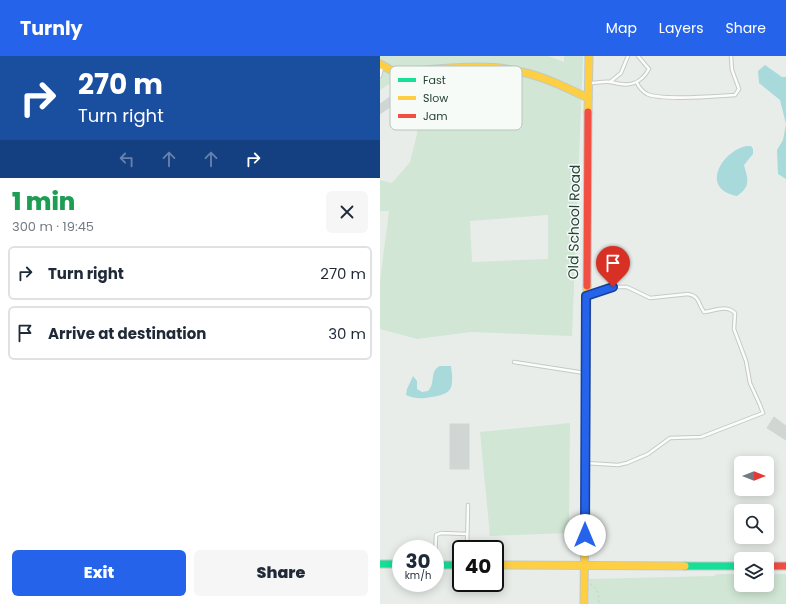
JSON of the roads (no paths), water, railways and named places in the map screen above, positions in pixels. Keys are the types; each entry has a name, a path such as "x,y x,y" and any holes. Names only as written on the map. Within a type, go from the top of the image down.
{"street":[{"name":"Old School Road","path":"584,604 589,56"},
{"path":"522,72 569,89 588,98"},
{"path":"380,564 392,564"},
{"path":"504,564 734,566"},
{"path":"774,566 786,566"}],"lane":[{"path":"610,82 621,73 628,56"},
{"path":"588,84 610,82 624,86 637,83 650,69 638,56"},
{"path":"637,83 647,94 658,97 700,97 735,94 739,89 732,70 731,56"},
{"path":"380,76 381,65"},
{"path":"585,463 618,465 627,463 648,454 670,438 701,437 763,414 750,383 746,361 734,329 735,313 732,310 726,308 704,312 701,303 694,295 650,298 627,288 613,287 586,296"},
{"path":"514,362 585,373"},
{"path":"467,540 468,505"},
{"path":"436,540 436,535 441,534 467,534"}],"water":[{"path":"765,65 782,77 786,77 786,124 780,100 759,83 758,71"},
{"path":"786,124 786,179 778,174 777,150 783,140"},
{"path":"746,146 751,146 753,149 753,154 744,165 747,179 745,189 737,196 726,192 719,186 717,179 718,171 722,163 729,155"},
{"path":"440,366 451,366 452,385 448,392 438,396 425,398 415,398 406,395 413,376 417,381 417,389 422,392 428,391 432,385 433,374"}]}
